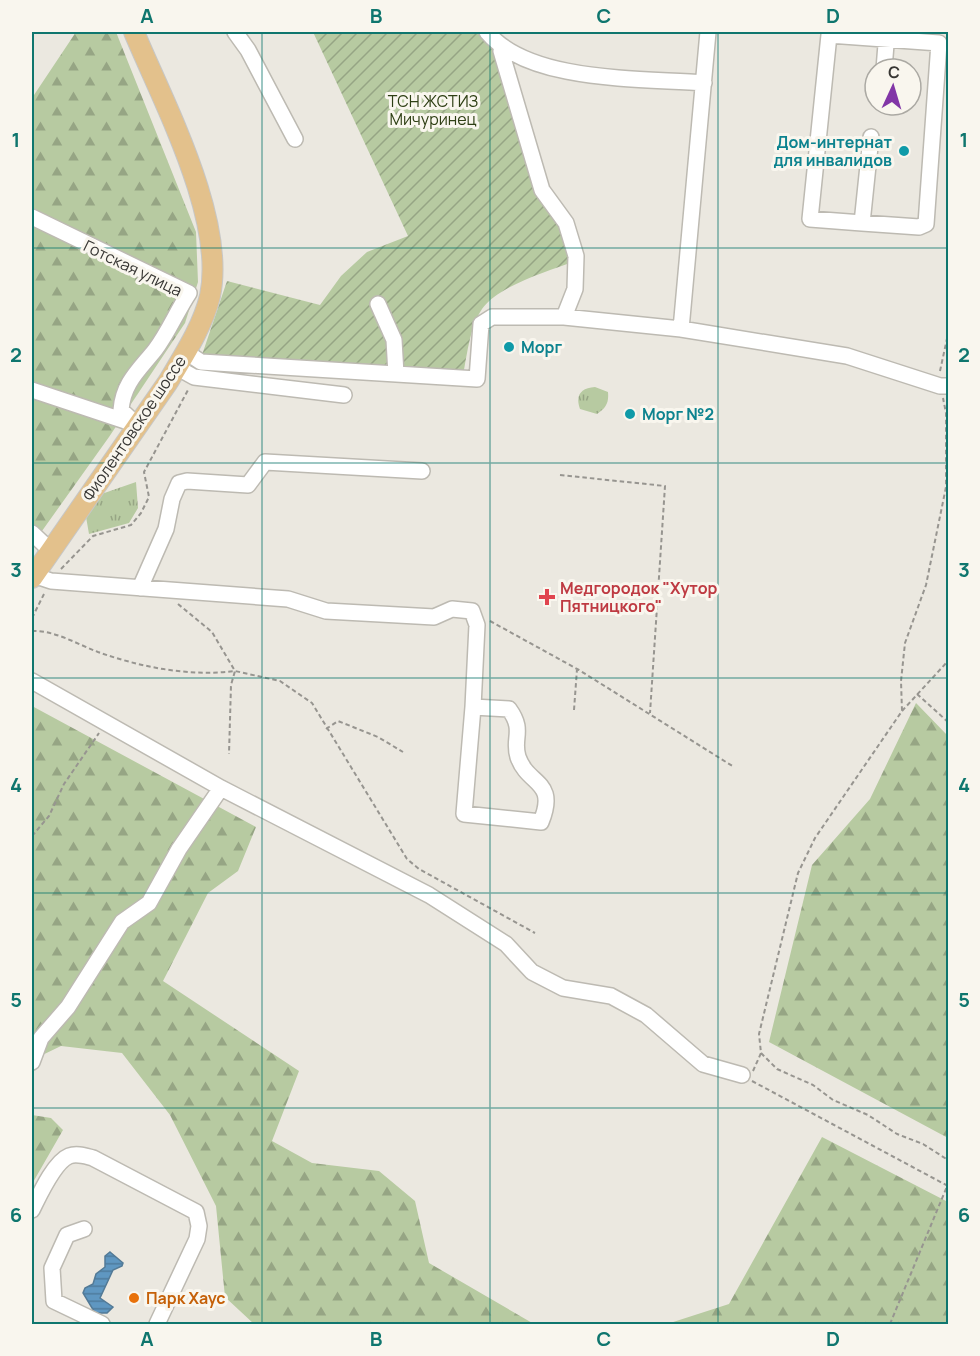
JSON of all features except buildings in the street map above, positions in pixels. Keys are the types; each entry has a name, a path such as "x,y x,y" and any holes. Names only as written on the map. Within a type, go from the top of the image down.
{"main road":[{"name":"Фиолентовское шоссе","path":"39,578 50,550 181,360 209,297 214,262 208,222 196,183 134,32"}],"street":[{"path":"235,32 248,50 295,139"},
{"path":"487,32 504,49 573,72 704,83"},
{"path":"681,329 708,32"},
{"path":"829,35 887,35 939,43 927,224 919,227 810,219 829,35"},
{"path":"885,57 887,35"},
{"path":"501,51 542,190 566,223 576,256 575,288 564,317"},
{"path":"862,223 871,137"},
{"name":"Готская улица","path":"32,218 189,293 155,349 134,372 122,396 121,410 137,425"},
{"path":"378,304 394,340 396,374"},
{"path":"181,360 477,379 479,333 486,319 564,317 681,329 847,356 944,386"},
{"path":"181,360 194,378 344,395"},
{"path":"32,390 137,425"},
{"path":"148,588 166,529 171,499 179,483 187,481 248,485 265,462 422,471"},
{"path":"32,533 50,550"},
{"path":"39,578 288,599 326,611 434,617 452,609 472,611 477,625 464,814 541,822 546,809 545,792 522,766 517,755 517,720 509,709 473,707"},
{"path":"32,681 221,788 429,895 506,944 532,972 563,988 611,996 646,1015 703,1064 742,1075"},
{"path":"32,1062 41,1038 68,1007 122,922 149,903 179,849 221,788"},
{"path":"32,1210 60,1164 68,1156 77,1154 93,1158 196,1212 199,1226 196,1239 157,1324"},
{"path":"84,1229 67,1235 52,1268 54,1301 102,1324"}],"path":[{"path":"902,711 901,681 905,643 926,585 946,488 946,412 940,371 948,334"},
{"path":"32,618 39,578 93,536 131,525 141,513 149,497 144,472 194,378"},
{"path":"560,475 665,486 650,713"},
{"path":"148,588 197,617 212,632 235,671 231,686 229,754"},
{"path":"472,611 650,713 734,767"},
{"path":"32,631 53,634 133,663 179,671 235,671 271,678 299,692 312,703 351,770 370,794 407,859 419,869 535,933"},
{"path":"742,1075 754,1071 761,1053 759,1034 798,873 814,838 902,711 948,661"},
{"path":"574,711 576,669"},
{"path":"917,694 948,722"},
{"path":"326,729 338,721 349,724 378,737 403,752"},
{"path":"32,836 49,816 64,784 105,723"},
{"path":"761,1053 777,1069 813,1084 833,1100 868,1115 897,1134 923,1144 948,1160"},
{"path":"742,1075 948,1185 890,1324"}],"green space":[{"path":"76,32 116,32 196,232 198,282 185,323 109,437 32,545 32,98"},
{"name":"ТСН ЖСТИЗ Мичуринец","path":"313,32 483,32 501,51 502,75 564,225 573,262 511,286 489,301 474,325 462,380 196,365 203,352 227,281 320,305 341,276 367,252 408,236"},
{"path":"595,387 608,392 606,405 597,414 580,409 578,400 580,393"},
{"path":"136,482 138,508 129,523 89,534 85,511 90,498"},
{"path":"916,703 948,736 948,1138 769,1042 812,865 870,799"},
{"path":"32,706 256,827 238,871 208,893 163,981 299,1071 272,1141 312,1163 379,1171 415,1201 429,1263 534,1324 254,1324 225,1297 216,1206 170,1115 122,1053 61,1046 32,1060"},
{"path":"32,1115 51,1118 63,1130 32,1184"},
{"path":"822,1137 948,1202 948,1324 667,1324 729,1304"}],"water":[{"path":"110,1252 123,1263 122,1266 113,1270 100,1298 113,1307 107,1313 95,1313 83,1293 85,1288 93,1284 96,1274 105,1267 105,1256"}],"place":[{"name":"Дом-интернат для инвалидов","path":"904,151"},
{"name":"Морг","path":"509,347"},
{"name":"Морг №2","path":"630,414"},
{"name":"Медгородок \"Хутор Пятницкого\"","path":"547,597"},
{"name":"Парк Хаус","path":"134,1298"}]}
